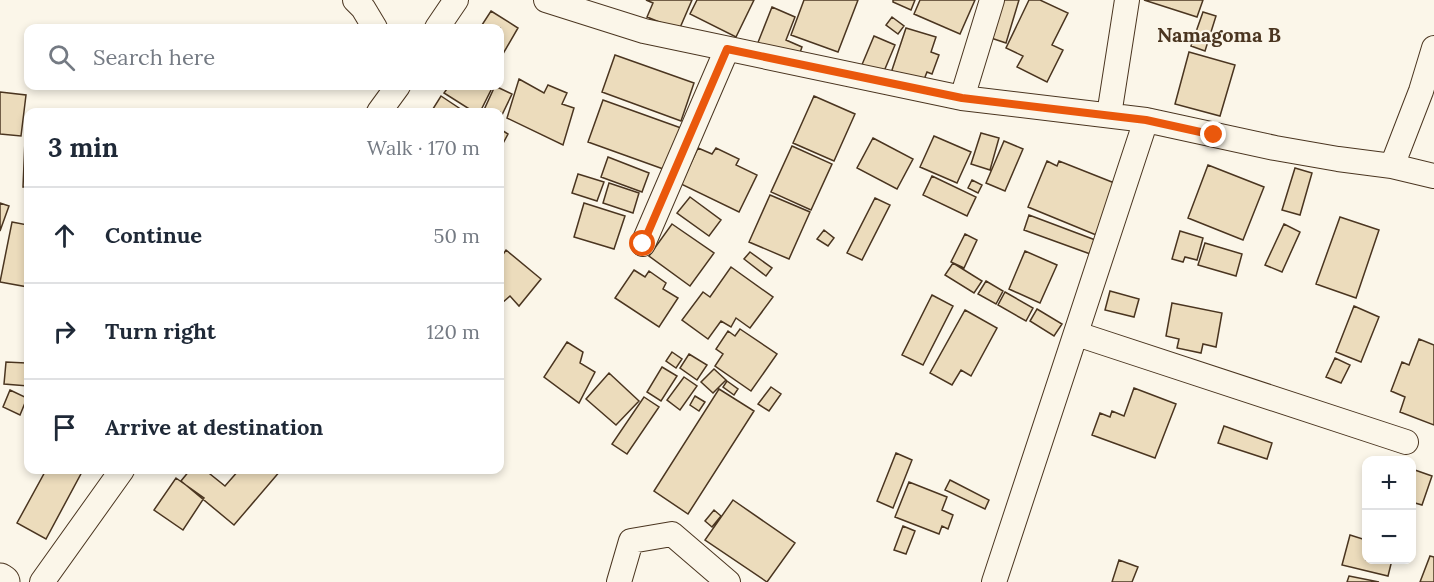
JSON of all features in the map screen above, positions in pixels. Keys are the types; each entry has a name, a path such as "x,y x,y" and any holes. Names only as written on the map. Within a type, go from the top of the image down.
{"street":[{"path":"355,0 373,24"},
{"path":"440,24 456,0"},
{"path":"546,0 644,31 962,98 1146,120 1275,148 1392,166 1434,177"},
{"path":"962,98 992,0"},
{"path":"1109,115 1127,0"},
{"path":"1392,166 1421,91 1434,48"},
{"path":"643,244 727,49"},
{"path":"382,108 394,90"},
{"path":"994,582 1146,120"},
{"path":"1077,334 1406,442"},
{"path":"42,582 119,474"},
{"path":"619,582 631,541 672,534 728,582"}],"building":[{"path":"646,0 692,0 679,30 647,17 653,3"},
{"path":"697,0 754,0 736,37 690,14"},
{"path":"804,0 858,0 838,52 791,35"},
{"path":"893,0 915,0 911,10"},
{"path":"920,0 975,0 960,34 914,14"},
{"path":"996,0 1019,0 1006,43 985,36"},
{"path":"1029,0 1040,0 1068,13 1052,45 1063,50 1047,82 1017,67 1023,56 1006,48"},
{"path":"1144,0 1203,0 1197,17"},
{"path":"772,7 795,17 786,40 802,47 797,61 757,45"},
{"path":"491,11 518,28 504,52 504,24 483,24"},
{"path":"1203,12 1216,16 1205,51 1191,46"},
{"path":"892,17 904,26 898,34 886,25"},
{"path":"906,28 936,37 931,52 939,55 932,74 927,72 921,87 890,76"},
{"path":"874,36 895,45 882,76 861,67"},
{"path":"1189,52 1235,65 1220,116 1175,104"},
{"path":"615,55 694,83 681,121 602,92"},
{"path":"519,79 544,93 548,85 567,93 562,104 574,108 563,145 507,118"},
{"path":"446,90 491,90 482,108 468,108 444,93"},
{"path":"493,90 504,90 512,94 504,111 504,108 485,108"},
{"path":"0,92 26,95 21,136 0,134"},
{"path":"441,96 459,108 434,108"},
{"path":"814,96 855,114 834,161 793,143"},
{"path":"603,100 681,128 666,170 588,142"},
{"path":"981,133 999,138 990,170 971,164"},
{"path":"934,136 971,152 957,183 920,167"},
{"path":"873,138 913,159 897,189 857,168"},
{"path":"1004,141 1023,149 1005,191 986,183"},
{"path":"792,146 832,164 811,210 771,192"},
{"path":"698,148 712,154 716,148 739,159 736,165 757,175 739,212 681,184"},
{"path":"608,157 649,173 642,192 601,177"},
{"path":"1047,161 1057,166 1059,161 1122,186 1101,237 1028,207"},
{"path":"1208,165 1264,187 1243,240 1188,218"},
{"path":"1295,168 1312,173 1300,215 1282,210"},
{"path":"578,174 604,182 597,201 572,193"},
{"path":"932,176 976,197 967,216 923,195"},
{"path":"972,180 982,185 978,193 968,188"},
{"path":"609,183 639,193 633,213 603,203"},
{"path":"770,195 810,212 789,259 749,242"},
{"path":"690,197 721,220 709,236 677,213"},
{"path":"875,198 890,205 862,260 847,253"},
{"path":"0,203 9,206 0,231"},
{"path":"584,203 625,216 614,249 574,237"},
{"path":"1029,215 1098,241 1093,255 1024,230"},
{"path":"1340,217 1379,230 1356,298 1316,284"},
{"path":"12,222 24,224 24,286 0,282"},
{"path":"672,224 714,253 690,286 649,256"},
{"path":"1284,224 1300,232 1282,272 1265,265"},
{"path":"824,230 834,238 828,246 817,239"},
{"path":"1180,231 1203,238 1197,260 1185,257 1183,262 1172,259"},
{"path":"965,234 977,240 964,268 951,262"},
{"path":"1205,243 1242,254 1236,276 1198,265"},
{"path":"506,250 541,279 519,306 510,296 504,301 504,253"},
{"path":"1025,251 1057,265 1040,303 1009,289"},
{"path":"750,252 772,268 766,276 744,259"},
{"path":"953,263 982,281 974,293 945,275"},
{"path":"731,267 773,297 750,328 736,318 731,327 721,321 708,339 682,320 703,292 710,297"},
{"path":"634,270 645,277 649,271 666,283 663,289 678,298 659,327 615,298"},
{"path":"986,281 1003,291 996,304 978,294"},
{"path":"1110,291 1139,299 1134,317 1105,310"},
{"path":"1005,292 1033,308 1026,321 998,305"},
{"path":"932,295 953,306 923,365 902,355"},
{"path":"1172,303 1222,313 1216,347 1203,344 1201,353 1177,348 1179,339 1166,336"},
{"path":"1354,306 1379,317 1361,362 1336,352"},
{"path":"1037,309 1062,324 1054,336 1030,321"},
{"path":"965,310 997,328 971,376 961,370 952,385 930,373"},
{"path":"740,329 777,354 751,391 715,366 723,354 716,349 728,331 735,336"},
{"path":"1419,339 1434,345 1434,425 1400,412 1405,397 1391,391 1402,362 1409,365"},
{"path":"567,342 583,352 580,363 595,372 579,403 544,377"},
{"path":"672,352 682,359 676,368 666,361"},
{"path":"689,354 707,365 697,380 680,368"},
{"path":"1335,358 1350,365 1341,383 1326,377"},
{"path":"6,362 24,363 24,386 4,384"},
{"path":"662,367 677,376 661,401 647,392"},
{"path":"714,369 726,380 713,393 701,382"},
{"path":"609,373 639,401 616,425 586,399"},
{"path":"684,377 697,386 680,410 667,400"},
{"path":"727,381 738,389 734,395 723,387"},
{"path":"771,387 781,394 769,411 758,404"},
{"path":"1134,388 1176,404 1155,458 1092,435 1100,413 1110,417 1112,411 1124,416"},
{"path":"719,389 754,411 688,514 654,491"},
{"path":"10,390 24,397 24,405 20,415 3,407"},
{"path":"695,396 705,402 699,411 690,405"},
{"path":"644,397 659,407 627,454 612,444"},
{"path":"1224,426 1272,443 1267,459 1218,443"},
{"path":"896,453 912,460 893,508 877,501"},
{"path":"1416,470 1432,476 1422,505 1416,503"},
{"path":"44,474 81,474 46,539 17,523"},
{"path":"187,474 210,474 225,486 236,474 278,474 234,525 181,481"},
{"path":"176,478 204,498 183,530 154,510"},
{"path":"950,480 989,500 985,509 945,490"},
{"path":"909,482 947,497 942,510 953,515 948,529 942,526 939,534 895,517"},
{"path":"733,500 795,543 767,582 705,540"},
{"path":"714,510 721,516 712,527 705,521"},
{"path":"903,526 915,531 906,554 894,550"},
{"path":"1350,535 1362,539 1362,564 1391,564 1388,576 1342,565"},
{"path":"1430,556 1434,557 1434,582 1420,582"},
{"path":"1119,560 1138,567 1132,582 1112,582"},
{"path":"1349,576 1379,582 1347,582"}],"district":[{"name":"Namagoma B","path":"1219,34"}],"route":[{"path":"643,244 727,49 962,98 1146,120 1214,135"}]}
